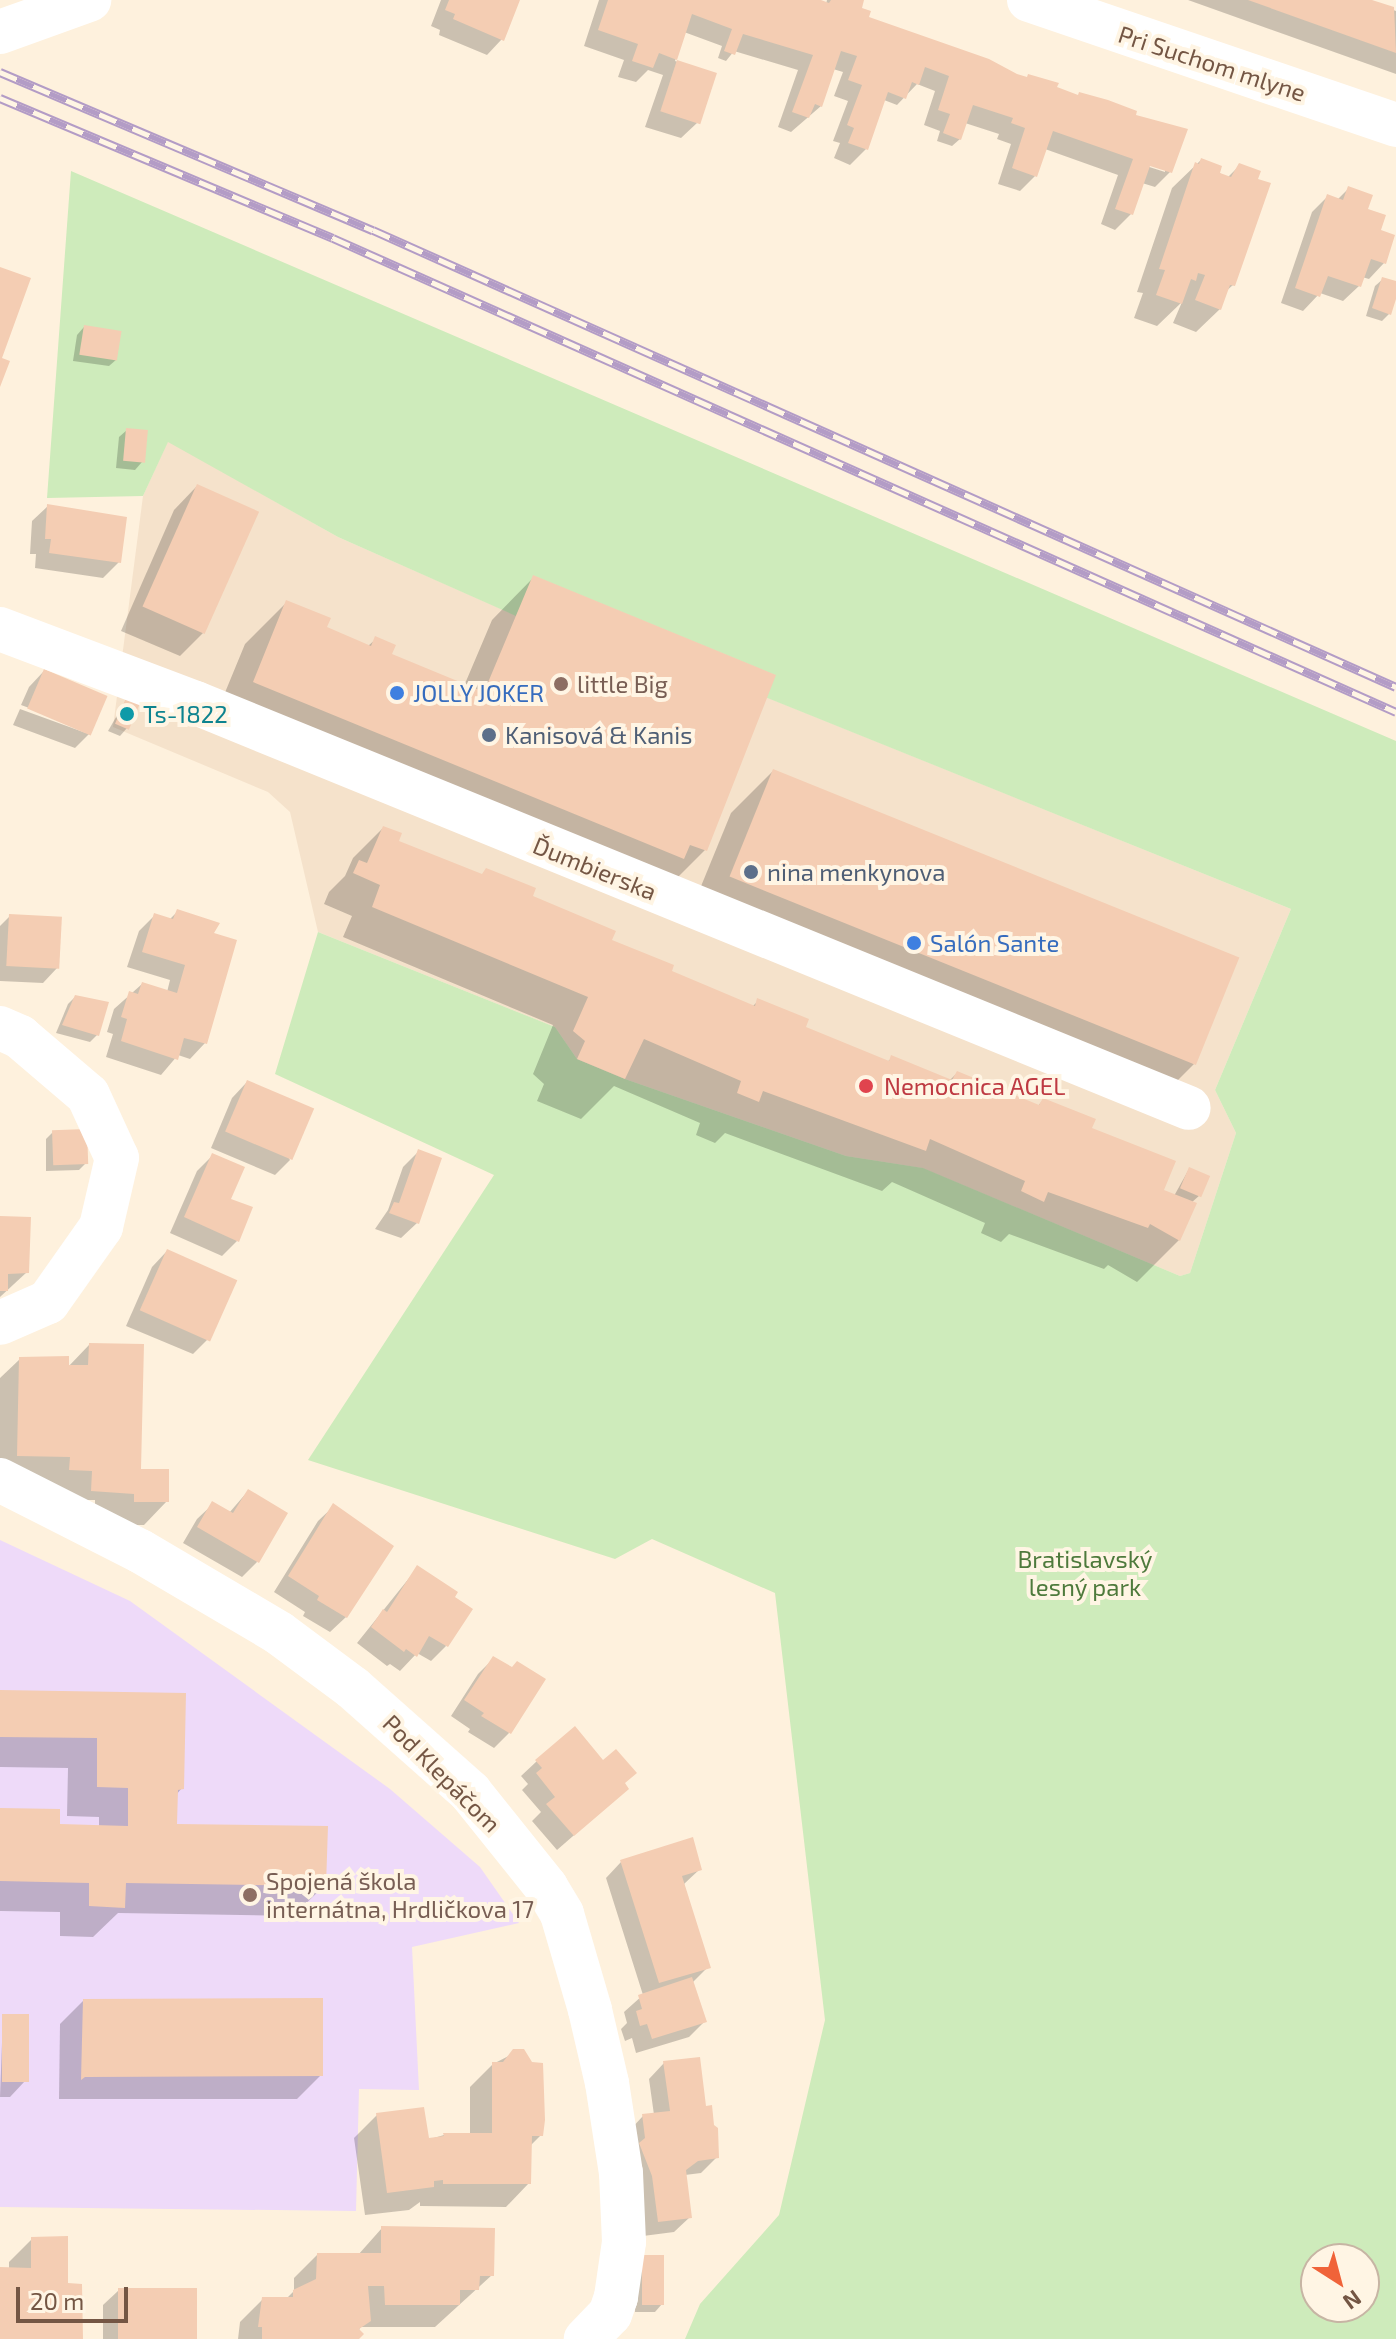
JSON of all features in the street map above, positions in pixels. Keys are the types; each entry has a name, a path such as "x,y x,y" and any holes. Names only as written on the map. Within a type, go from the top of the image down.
{"street":[{"path":"0,32 89,0"},
{"name":"Pri Suchom mlyne","path":"1029,0 1396,125"},
{"name":"Ďumbierska","path":"0,629 196,703 1189,1108"},
{"path":"0,1028 20,1037 88,1095 117,1158 101,1227 48,1302 0,1323"},
{"name":"Pod Klepáčom","path":"0,1480 140,1551 279,1633 353,1688 470,1792 546,1887 562,1914 590,2010 607,2083 621,2173 624,2242 616,2297 610,2314 586,2339"}],"shaded area":[{"path":"168,441 338,537 515,615 533,575 776,675 766,697 1291,909 1215,1090 1236,1133 1190,1273 1180,1276 922,1168 846,1156 625,1079 577,1059 555,1027 318,932 290,812 268,792 113,727 143,496"},
{"name":"Spojená škola internátna, Hrdličkova 17","path":"0,1540 130,1601 390,1789 480,1867 519,1923 412,1947 419,2090 359,2089 356,2211 0,2207"}],"green space":[{"name":"Bratislavský lesný park","path":"71,171 1396,741 1396,2339 685,2339 700,2304 779,2215 825,2020 775,1593 652,1539 615,1559 308,1460 494,1175 275,1074 318,932 555,1027 577,1059 625,1079 846,1156 923,1168 1180,1276 1190,1273 1236,1133 1215,1090 1291,909 765,697 775,675 534,576 516,616 338,537 168,442 143,496 47,498"}],"building":[{"path":"449,0 520,0 504,41 453,19 455,14 445,10"},
{"path":"608,0 821,0 829,3 831,0 864,0 862,8 871,11 869,17 989,59 1017,74 1059,83 1057,87 1078,95 1079,92 1108,100 1137,111 1136,115 1188,129 1172,173 1150,166 1133,215 1115,209 1133,159 1053,131 1037,177 1012,168 1025,128 1011,123 1013,118 973,105 961,140 943,133 950,114 938,110 949,76 925,67 919,85 912,82 906,99 888,92 868,150 848,143 854,128 847,125 862,85 848,80 857,56 841,51 822,107 815,104 809,118 792,112 813,55 743,34 735,55 724,51 732,29 692,14 677,60 659,53 653,68 632,61 638,44 598,30"},
{"path":"1248,0 1372,0 1394,7 1396,53"},
{"path":"677,60 717,73 700,124 660,111"},
{"path":"1201,158 1222,166 1220,173 1231,177 1239,163 1261,171 1258,179 1271,183 1235,286 1230,285 1221,310 1195,300 1205,275 1198,273 1196,281 1191,279 1182,304 1156,295 1165,270 1159,269 1195,162 1199,164"},
{"path":"1348,186 1373,195 1368,209 1386,215 1381,230 1395,235 1386,264 1371,259 1361,287 1328,276 1320,297 1295,288 1327,194 1343,200"},
{"path":"0,267 31,278 2,358 10,361 0,387"},
{"path":"1382,277 1396,281 1396,299 1391,315 1372,308"},
{"path":"84,325 122,331 117,361 79,355"},
{"path":"126,428 148,430 145,463 123,461"},
{"path":"197,484 259,512 205,634 142,606"},
{"path":"47,504 127,517 121,563 49,553 51,539 45,539"},
{"path":"533,575 776,675 707,851 690,845 684,859 253,682 286,600 331,618 327,627 371,646 375,636 396,645 392,654 484,692"},
{"path":"44,669 108,696 91,736 27,709"},
{"name":"Ts-1822","path":"126,698 140,704 129,730 115,724"},
{"path":"773,769 1239,957 1196,1065 730,877"},
{"name":"Nemocnica AGEL","path":"383,826 402,833 399,841 482,874 486,868 536,888 533,896 616,931 612,940 674,965 672,971 755,1006 757,998 809,1019 806,1027 889,1061 891,1055 952,1080 957,1071 1039,1105 1043,1098 1096,1119 1092,1128 1176,1161 1164,1190 1197,1203 1180,1241 1150,1224 1148,1228 1048,1192 1044,1202 1021,1191 1025,1181 930,1139 926,1151 763,1091 759,1102 737,1093 741,1081 644,1039 625,1079 577,1059 585,1041 573,1031 588,997 372,907 380,885 353,873 359,860 367,863"},
{"path":"177,909 220,923 214,933 237,940 207,1044 184,1038 178,1060 121,1041 127,1019 121,1017 129,991 138,994 142,982 177,993 185,965 142,952 154,913 173,919"},
{"path":"9,914 62,917 59,969 6,966"},
{"path":"75,995 109,1002 99,1036 62,1025"},
{"path":"247,1080 314,1109 292,1160 225,1132"},
{"path":"87,1129 88,1164 53,1165 52,1130"},
{"path":"418,1149 442,1158 419,1224 389,1213 394,1202 399,1203"},
{"path":"212,1153 245,1167 231,1199 253,1207 239,1242 184,1217"},
{"path":"1189,1167 1210,1176 1201,1197 1180,1188"},
{"path":"0,1216 31,1217 29,1273 8,1274 8,1291 0,1291"},
{"path":"167,1249 237,1280 210,1342 140,1310"},
{"path":"89,1343 144,1344 141,1469 169,1469 169,1502 134,1502 134,1494 91,1491 92,1471 69,1470 70,1457 17,1456 19,1357 69,1356 69,1365 88,1365"},
{"path":"248,1489 288,1513 259,1563 197,1527 212,1501 233,1513"},
{"path":"333,1503 394,1546 347,1618 317,1600 319,1596 288,1576"},
{"path":"417,1565 458,1592 455,1597 473,1609 448,1647 429,1636 417,1657 406,1649 404,1652 371,1627 383,1609 387,1612"},
{"path":"493,1656 512,1667 517,1661 546,1679 511,1734 481,1716 484,1713 464,1700"},
{"path":"0,1690 186,1693 184,1789 178,1790 177,1824 328,1826 326,1886 126,1883 125,1908 89,1906 89,1883 0,1881 0,1808 60,1809 60,1824 128,1826 128,1788 97,1787 97,1738 0,1737"},
{"path":"575,1726 603,1760 616,1749 637,1773 625,1783 629,1789 574,1836 546,1804 555,1797 536,1773 542,1768 535,1760"},
{"path":"693,1837 702,1870 682,1876 711,1968 659,1983 620,1860"},
{"path":"692,1977 707,2022 652,2039 647,2024 640,2026 636,2011 642,2009 638,1995"},
{"path":"323,1998 323,2076 85,2077 81,2080 83,1999"},
{"path":"2,2014 29,2014 29,2082 2,2082"},
{"path":"513,2049 524,2049 532,2062 543,2063 545,2120 543,2136 532,2136 531,2184 443,2184 443,2180 434,2181 434,2187 387,2193 376,2113 424,2107 429,2138 444,2136 443,2133 492,2133 492,2062 503,2062"},
{"path":"700,2057 706,2106 712,2105 714,2125 718,2128 719,2158 698,2161 686,2170 692,2218 658,2222 652,2176 639,2143 645,2138 642,2114 670,2111 663,2061"},
{"path":"381,2226 495,2228 494,2276 480,2276 479,2290 460,2290 460,2305 385,2305 384,2286 368,2286 371,2321 359,2329 364,2334 359,2339 262,2339 262,2327 258,2327 262,2297 293,2297 293,2290 316,2279 317,2253 381,2253"},
{"path":"68,2236 68,2283 82,2284 83,2339 0,2339 0,2267 31,2268 31,2237"},
{"path":"642,2255 664,2255 664,2305 642,2305"},
{"path":"118,2288 197,2288 197,2339 118,2339"}],"railway":[{"path":"0,72 373,230 1396,687"},
{"path":"0,98 333,238 1396,712"}],"place":[{"name":"little Big","path":"561,684"},
{"name":"JOLLY JOKER","path":"397,693"},
{"name":"Ts-1822","path":"127,714"},
{"name":"Kanisová & Kanis","path":"489,735"},
{"name":"nina menkynova","path":"751,872"},
{"name":"Salón Sante","path":"914,943"},
{"name":"Nemocnica AGEL","path":"866,1086"},
{"name":"Spojená škola internátna, Hrdličkova 17","path":"250,1895"}]}
